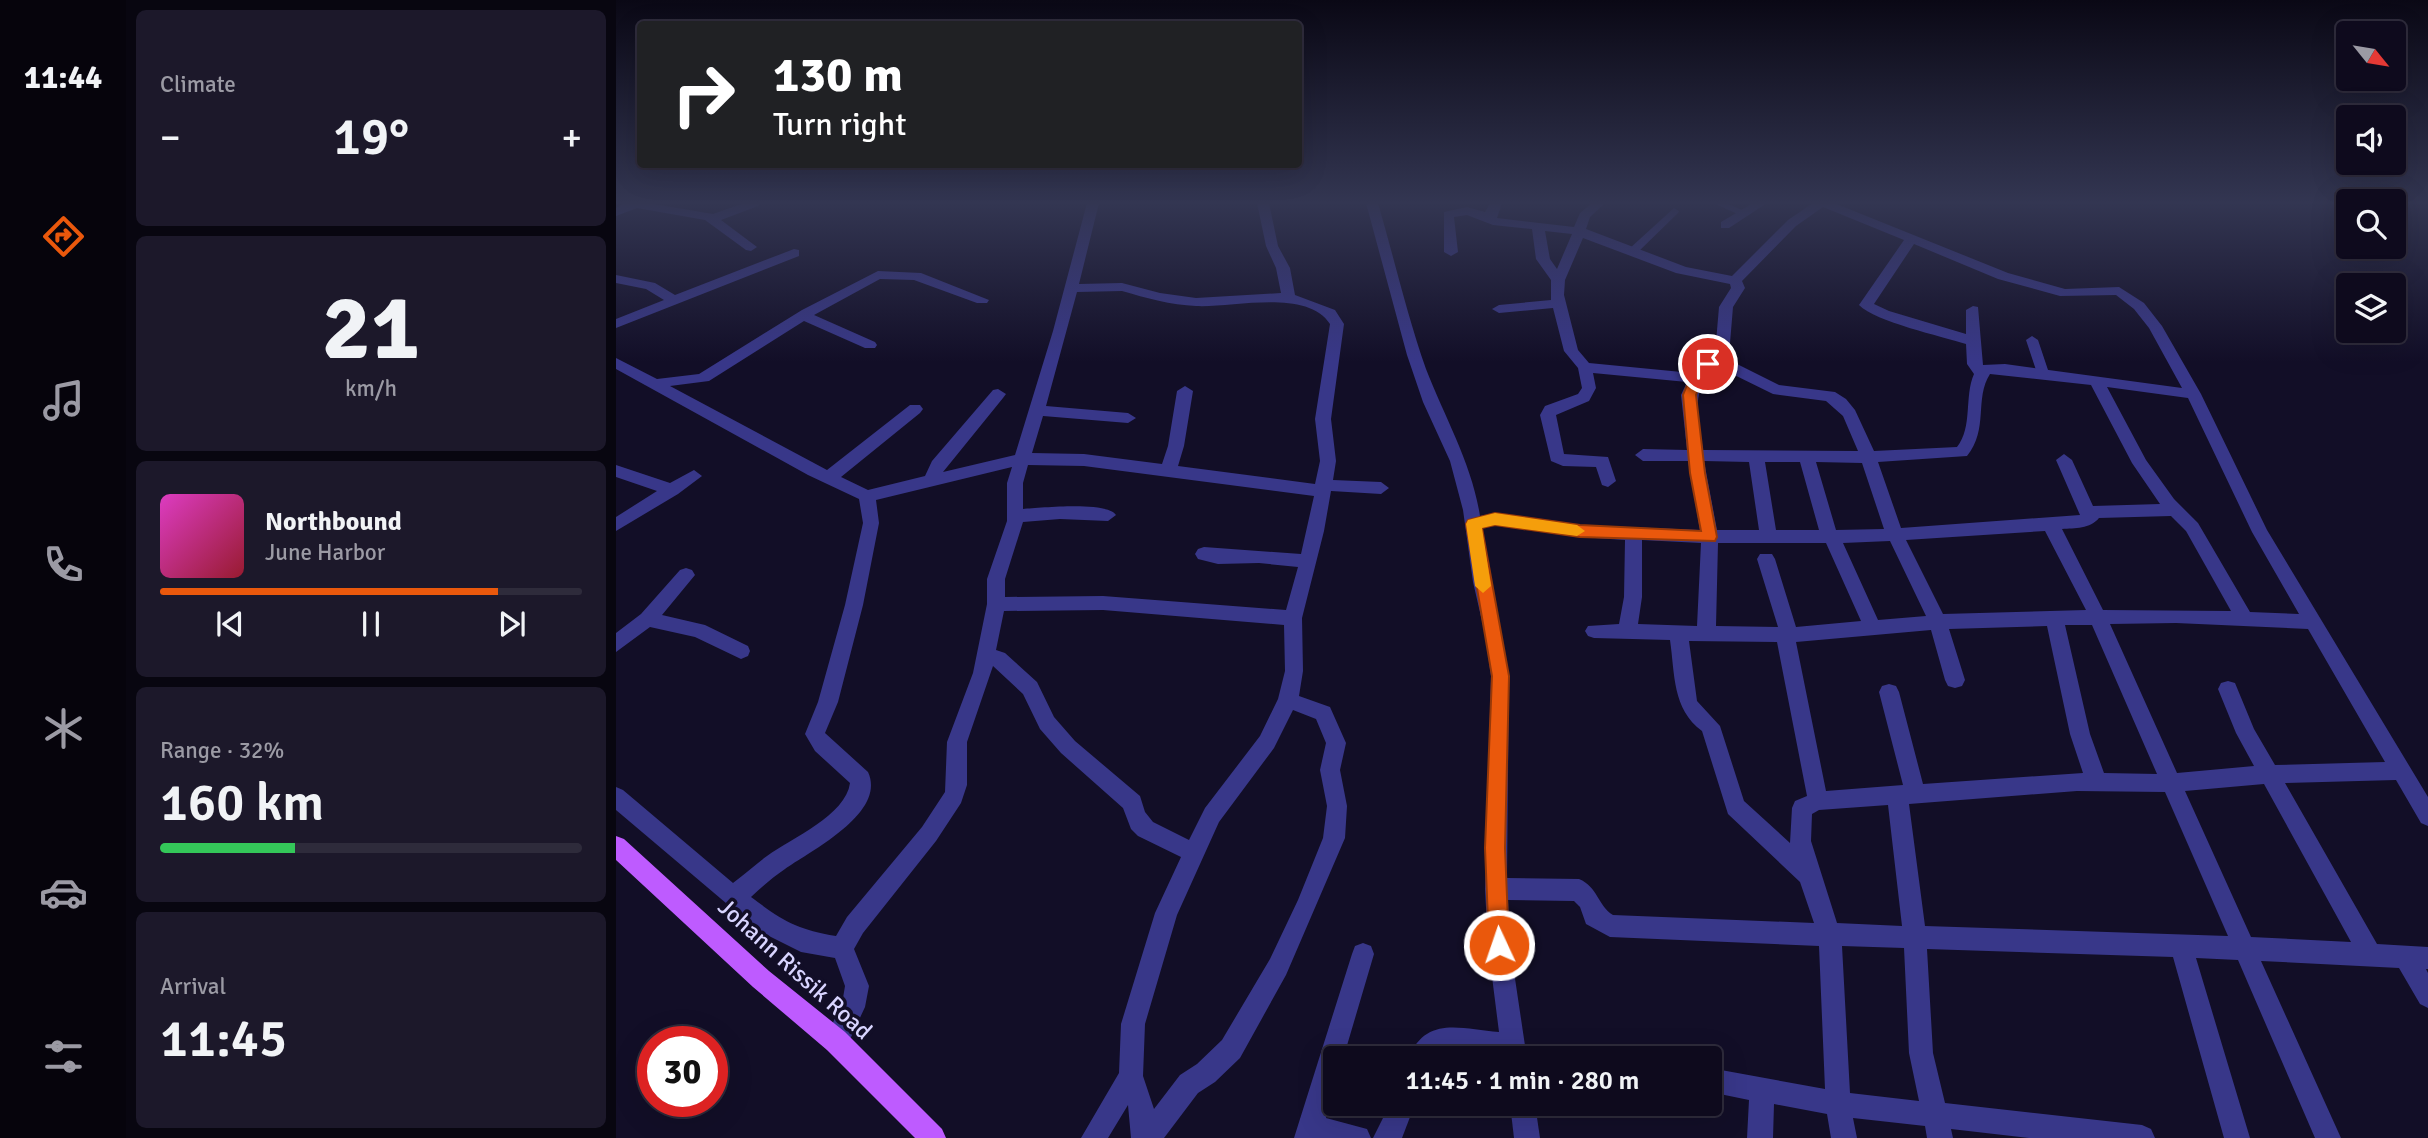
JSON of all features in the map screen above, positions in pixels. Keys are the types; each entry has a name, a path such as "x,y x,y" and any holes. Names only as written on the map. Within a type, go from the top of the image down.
{"main road":[{"name":"Johann Rissik Road","path":"616,846 761,979 836,1041 933,1138"}],"street":[{"path":"616,324 786,256"},
{"path":"842,948 855,925 929,834 954,796 958,775 957,743 986,655 996,604 996,579 1015,516 1015,483 1079,256"},
{"path":"1277,256 1283,268 1289,297"},
{"path":"1387,256 1414,355 1431,402 1458,461 1473,524 1500,676 1496,889 1499,945 1513,1046"},
{"path":"1543,256 1558,280"},
{"path":"1571,256 1558,280 1559,303 1571,351 1585,367 1589,388 1586,395 1550,410 1548,415 1559,458 1602,461 1608,481"},
{"path":"1647,256 1716,281 1735,280 1759,256"},
{"path":"1899,256 1866,305 1884,314 1973,341"},
{"path":"1954,256 2003,276 2055,291 2065,293 2112,290 2126,294 2148,316 2193,394 2260,532 2428,816"},
{"path":"655,385 671,378 694,381 704,378 802,316 878,275 916,276 982,300"},
{"path":"616,279 650,286 675,301"},
{"path":"1706,635 1710,537 1689,395 1696,378 1723,343 1727,307 1738,288 1735,280"},
{"path":"1070,288 1122,287 1160,297 1196,302 1289,297 1330,313 1337,324 1325,396 1328,461 1308,561 1293,618 1296,653 1288,700 1267,742 1212,815 1193,852 1166,913 1133,1024 1131,1076 1143,1112 1146,1138"},
{"path":"1499,309 1559,303"},
{"path":"1973,310 1974,365 1981,372"},
{"path":"802,316 831,326 870,345"},
{"path":"1713,358 1763,386 1821,394 1841,403 1850,414 1859,440 1869,457 1895,535 1938,622 1955,680"},
{"path":"616,363 828,478 867,495 1022,459 1084,460 1323,488 1381,488"},
{"path":"1585,367 1696,378"},
{"path":"1981,372 1997,369 2193,394"},
{"path":"1643,455 1869,457 1961,452 1967,447 1971,436 1981,372"},
{"path":"2097,383 2140,463 2175,510 2192,527 2245,618"},
{"path":"1168,471 1177,446 1185,391"},
{"path":"931,480 938,465 998,394"},
{"path":"828,478 915,409"},
{"path":"1037,410 1128,418"},
{"path":"1756,455 1768,536"},
{"path":"1806,456 1825,524 1858,591 1872,627"},
{"path":"2064,460 2090,517"},
{"path":"616,471 672,490"},
{"path":"616,526 694,476"},
{"path":"733,897 778,861 814,840 848,810 862,786 861,779 822,745 815,734 828,702 854,605 871,523 867,495"},
{"path":"1473,524 1495,519 1532,526 1710,537 1895,535 2081,521 2094,512 2175,510"},
{"path":"1015,516 1060,513 1108,515"},
{"path":"2050,524 2098,617 2328,1138"},
{"path":"1627,634 1633,597 1634,534"},
{"path":"1204,554 1308,561"},
{"path":"1766,559 1787,635 1818,801"},
{"path":"616,645 647,620 685,575"},
{"path":"996,604 1102,603 1293,618"},
{"path":"1594,631 1627,634 1787,635 1938,622 2098,617 2245,618 2312,622"},
{"path":"2054,618 2080,734 2096,783"},
{"path":"647,620 699,630 741,651"},
{"path":"1679,635 1688,703 1698,717 1710,726 1735,807 1809,875"},
{"path":"986,655 999,659 1025,682 1047,723 1068,747 1133,803 1133,814 1138,823 1150,833 1193,852"},
{"path":"2228,689 2268,774 2370,954"},
{"path":"1889,692 1906,795 1921,1053 1938,1127"},
{"path":"1146,1138 1189,1084 1206,1073 1231,1049 1251,1018 1306,907 1334,838 1337,806 1331,770 1336,743 1323,713 1288,700"},
{"path":"1844,1138 1839,1104 1830,936 1809,875 1799,826 1802,808 1818,801 2096,783 2170,783 2268,774 2400,771"},
{"path":"616,796 733,897 767,922 801,941 842,948"},
{"path":"1496,889 1579,890 1590,901 1594,916 1610,926 1830,936 1915,936 2079,944 2244,947 2417,957 2428,996"},
{"path":"2181,946 2237,1138"},
{"path":"836,1041 853,1007 857,986 842,948"},
{"path":"1358,1138 1310,1132 1363,954"},
{"path":"1427,1046 1439,1040 1476,1046"},
{"path":"1094,1138 1131,1076"},
{"path":"1722,1082 1839,1104 1938,1127 2142,1138"},
{"path":"1760,1138 1762,1090"},
{"path":"1386,1138 1389,1138 1398,1116"},
{"path":"1524,1116 1527,1138"}],"lane":[{"path":"2032,340 2044,376"}],"slow traffic":[{"path":"1483,586 1473,524 1495,519 1577,531"}],"route":[{"path":"1499,945 1495,848 1500,676 1473,524 1495,519 1580,531 1710,537 1697,473 1696,439 1689,395 1696,378 1708,364"}]}
